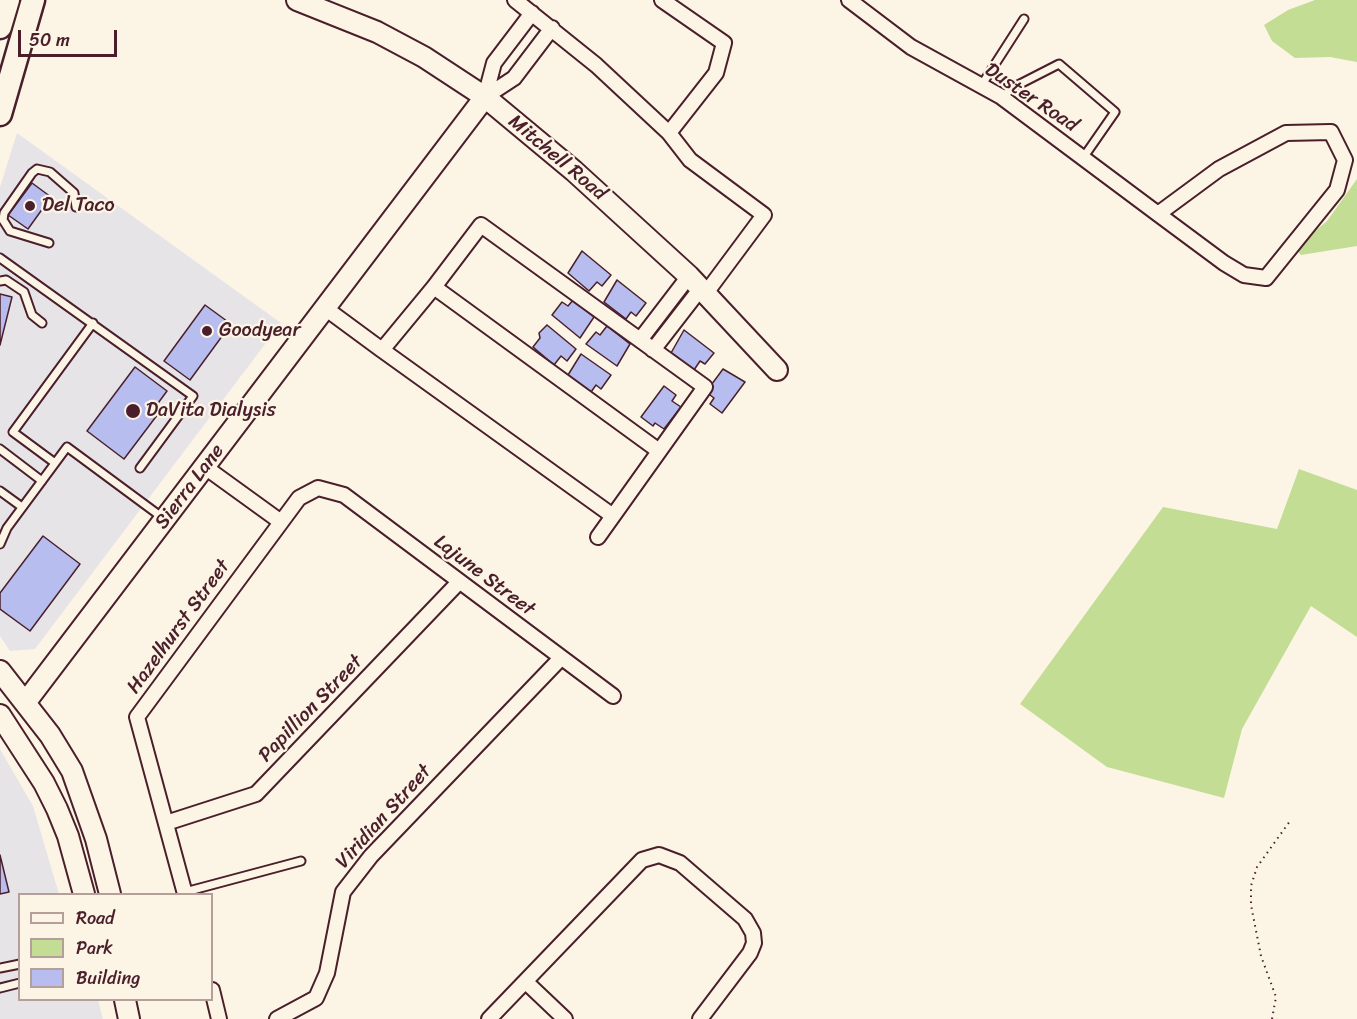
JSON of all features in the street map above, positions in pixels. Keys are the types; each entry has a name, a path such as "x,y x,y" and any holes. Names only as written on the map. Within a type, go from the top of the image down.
{"main road":[{"path":"0,27 8,0"},
{"path":"0,114 33,0"}],"street":[{"name":"Mitchell Road","path":"297,0 377,32 424,57 485,98 574,171 698,285 777,370"},
{"path":"515,0 552,28 669,133 690,160 764,215 698,285 640,340"},
{"path":"662,0 724,43 716,73 669,133"},
{"name":"Duster Road","path":"849,0 911,47 1002,98 1083,158 1158,214 1224,263 1244,275 1266,278 1337,190 1345,160 1331,132 1286,133 1219,169 1158,214"},
{"path":"485,98 494,63 532,13"},
{"path":"485,98 514,78 552,28"},
{"name":"Sierra Lane","path":"25,704 485,98"},
{"path":"382,350 481,225 705,387 598,537"},
{"path":"653,350 698,285"},
{"path":"434,287 659,451"},
{"path":"325,308 613,516"},
{"path":"205,467 281,522"},
{"name":"Hazelhurst Street","path":"185,893 137,717 300,498 318,488 332,492"},
{"name":"Lajune Street","path":"332,492 344,495 612,696"},
{"name":"Papillion Street","path":"166,823 256,795 459,582"},
{"name":"Viridian Street","path":"277,1019 316,998 327,973 343,892 371,856 561,658"},
{"path":"0,671 50,735 72,771 96,839 110,893"},
{"path":"1,720 44,783 57,810 68,836 84,893"},
{"path":"489,1019 642,860 659,855 680,863 745,919 753,933 754,944 750,953 700,1019"},
{"path":"526,982 565,1019"},
{"path":"213,994 219,1019"},
{"path":"124,1001 129,1019"}],"lane":[{"path":"981,86 1024,19"},
{"path":"1002,98 1014,87 1059,64 1115,112 1083,158"},
{"path":"49,243 10,231 3,220 4,213 32,173 37,169 50,172 75,193 76,207"},
{"path":"0,258 193,396 140,468"},
{"path":"0,281 6,280 24,292 32,315 42,323"},
{"path":"55,463 13,432 93,323"},
{"path":"0,544 7,528 67,447 165,520"},
{"path":"0,449 42,481"},
{"path":"0,490 22,507"},
{"path":"185,893 301,861"},
{"path":"0,968 18,964"},
{"path":"0,988 18,984"}],"path":[{"path":"1272,1019 1276,997 1261,956 1251,905 1251,886 1257,867 1290,821"}],"shaded area":[{"path":"17,133 281,323 35,649 10,651 0,636 0,187"},
{"path":"0,749 33,806 59,893 18,893 18,1001 98,1001 103,1019 0,1019"}],"green space":[{"path":"1315,0 1357,0 1357,62 1330,57 1295,58 1272,41 1264,25 1288,10"},
{"path":"1357,179 1357,246 1301,255 1295,248 1327,221"},
{"path":"1299,469 1357,490 1357,637 1311,606 1242,729 1224,798 1107,767 1020,704 1163,507 1277,529"}],"building":[{"name":"Del Taco","path":"32,183 51,197 28,229 8,215"},
{"path":"582,251 611,275 602,286 597,282 589,291 568,273"},
{"path":"617,280 646,303 636,316 631,312 626,319 604,302"},
{"path":"0,294 12,297 0,345"},
{"path":"573,300 594,317 580,338 552,315 562,302 568,306"},
{"path":"205,305 231,324 190,380 164,361"},
{"path":"547,325 576,349 567,361 561,356 554,365 533,347 540,338 539,333"},
{"path":"607,326 630,344 617,366 586,344 596,332 600,335"},
{"path":"684,330 714,353 705,364 700,361 694,370 671,353"},
{"path":"581,354 611,375 601,389 596,385 591,392 568,375"},
{"path":"135,367 167,391 153,410 158,414 124,459 87,431"},
{"path":"723,369 745,382 722,413 710,404 714,398 706,392"},
{"path":"664,386 676,395 672,401 681,407 664,429 655,423 653,426 641,417"},
{"path":"43,536 80,564 30,631 0,609 0,593"},
{"path":"0,855 9,892 0,894"}],"place":[{"name":"Del Taco","path":"30,206"},
{"name":"Goodyear","path":"207,331"},
{"name":"DaVita Dialysis","path":"133,411"}]}
